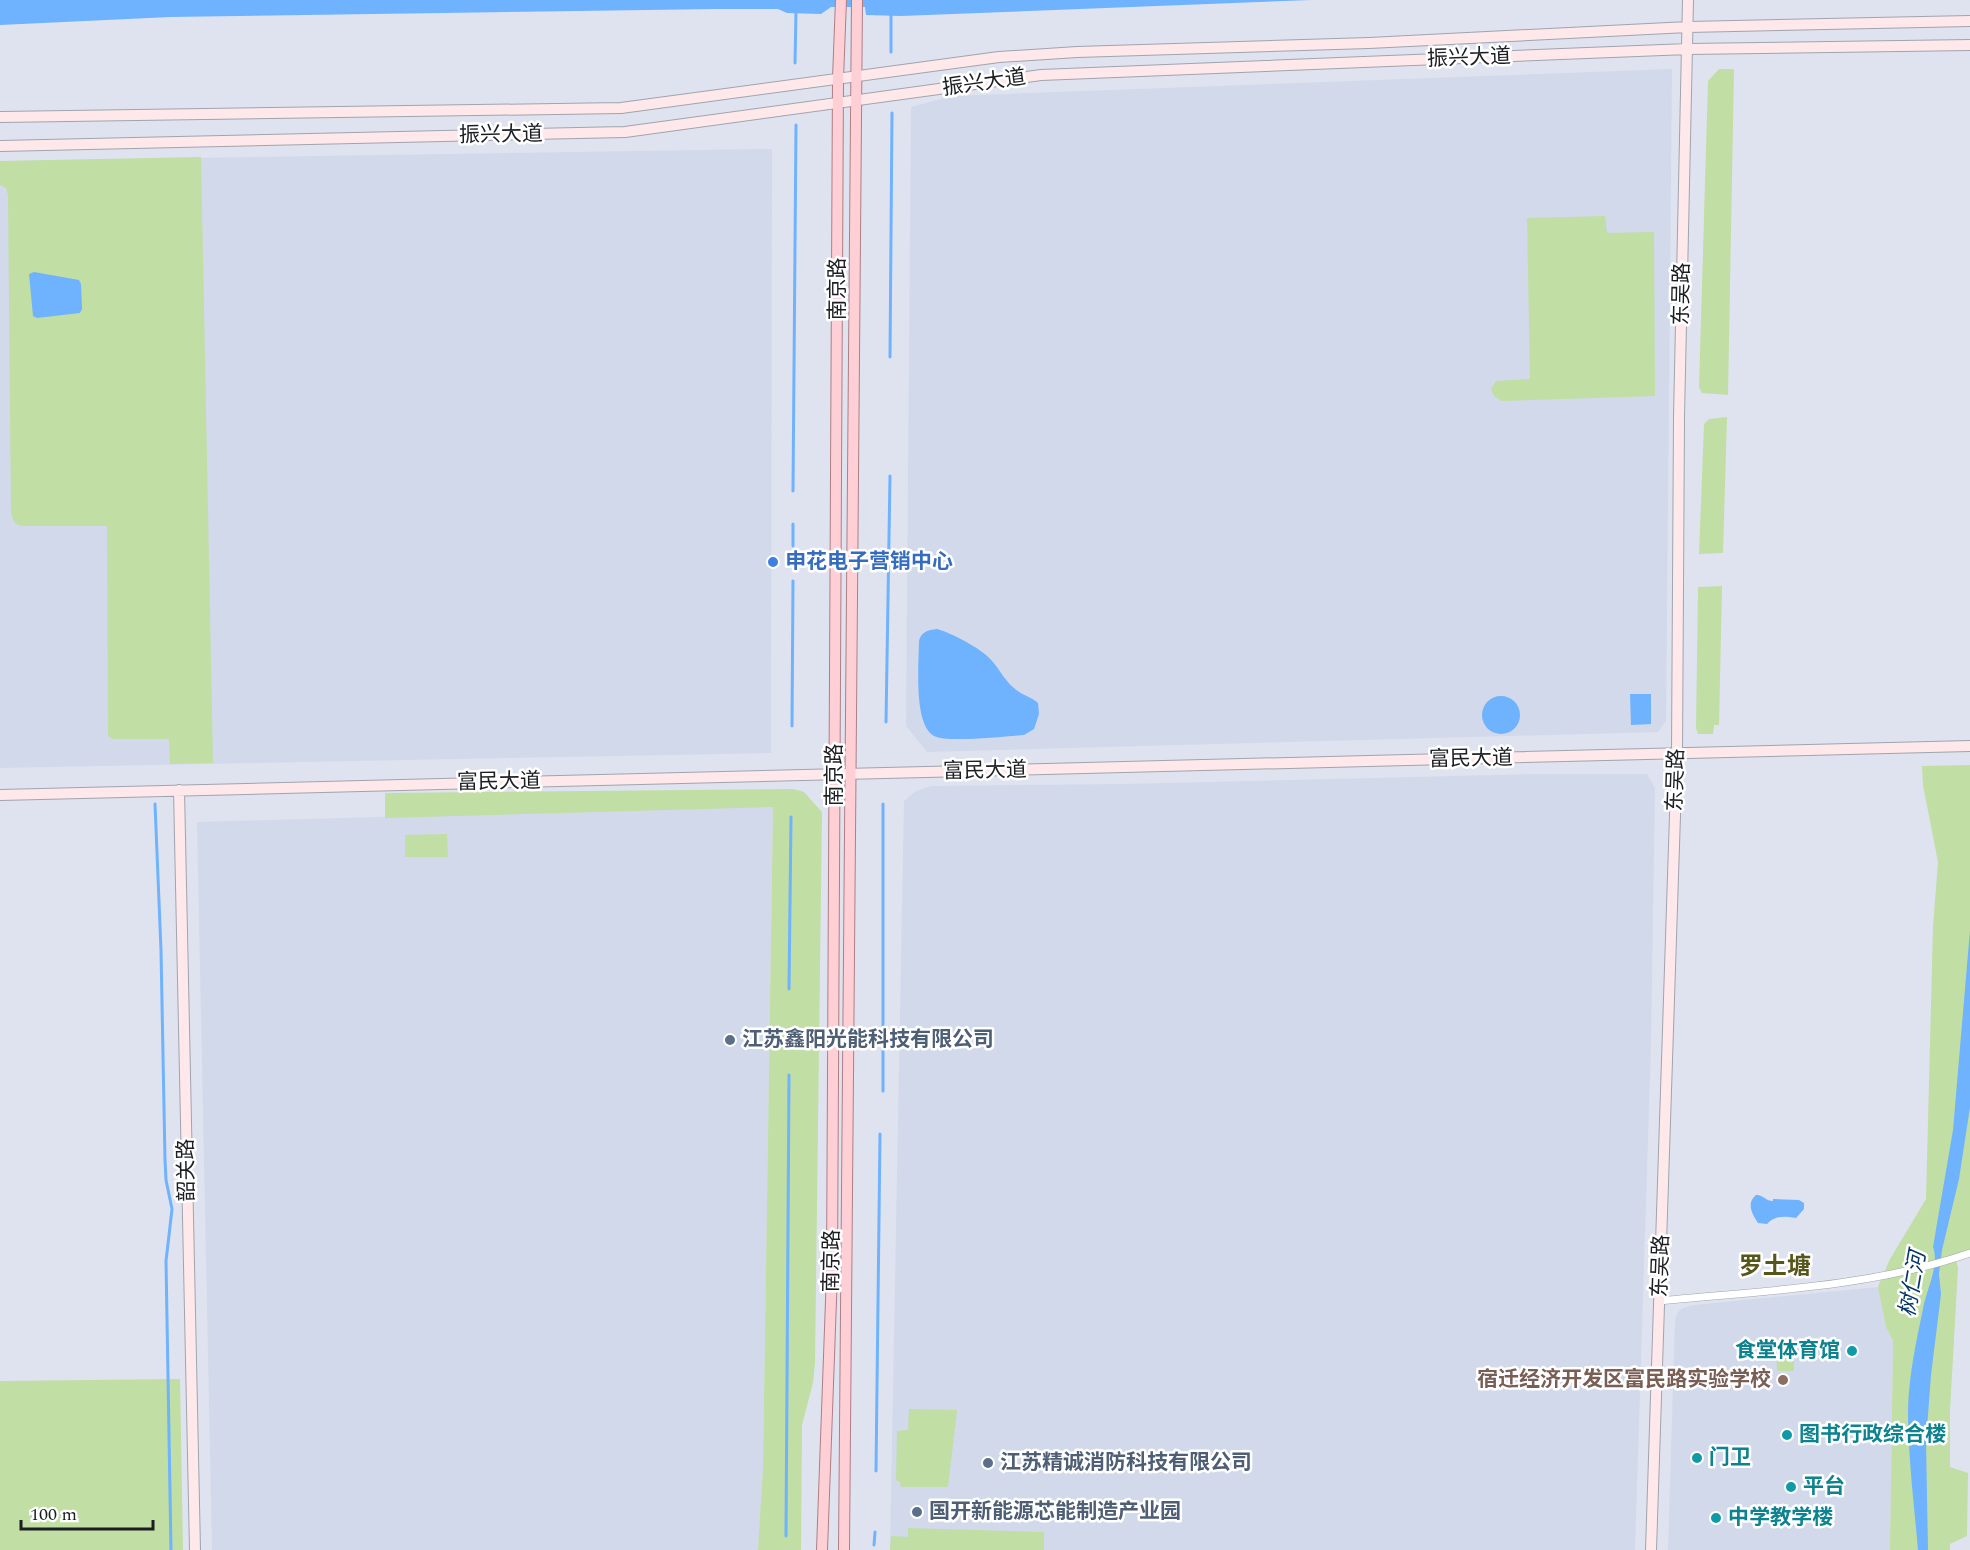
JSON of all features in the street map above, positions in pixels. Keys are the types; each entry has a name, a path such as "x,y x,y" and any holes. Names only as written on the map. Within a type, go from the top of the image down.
{"main road":[{"name":"南京路","path":"822,1549 832,1273 838,79 841,0"},
{"name":"南京路","path":"844,1550 857,0"}],"street":[{"name":"东吴路","path":"1651,1550 1677,754 1679,406 1688,5"},
{"name":"振兴大道","path":"0,117 621,108 999,57 1077,52 1369,43 1688,27 1970,21"},
{"name":"振兴大道","path":"0,146 626,132 1041,75 1688,49 1970,45"},
{"name":"富民大道","path":"0,795 1970,746"},
{"name":"韶关路","path":"179,790 195,1550"},
{"path":"1659,1301 1804,1287 1920,1268 1970,1253"}],"shaded area":[{"path":"1672,69 1666,721 1658,732 927,752 906,726 911,107 951,96"},
{"path":"772,149 771,753 0,768 0,161"},
{"path":"1536,774 1647,774 1655,788 1651,1045 1635,1550 890,1550 904,801 916,791 931,786 1124,784"},
{"path":"773,806 763,1466 758,1550 212,1550 197,822"},
{"name":"宿迁经济开发区富民路实验学校","path":"1878,1287 1886,1327 1893,1341 1890,1550 1668,1550 1675,1320 1678,1312 1694,1305"}],"green space":[{"path":"1719,69 1734,69 1728,395 1702,393 1699,387 1708,81"},
{"path":"201,157 213,763 170,764 169,739 113,739 108,736 107,526 24,526 16,524 12,518 8,195 6,188 0,185 0,161"},
{"path":"1605,216 1607,233 1654,232 1655,396 1502,401 1494,396 1491,389 1496,381 1530,379 1527,218"},
{"path":"1727,417 1723,553 1699,554 1704,424 1709,419"},
{"path":"1722,586 1719,725 1714,725 1713,734 1698,734 1696,728 1698,587"},
{"path":"1970,765 1970,1251 1955,1255 1958,1268 1950,1411 1950,1467 1968,1473 1967,1536 1950,1544 1950,1550 1890,1550 1893,1341 1886,1327 1878,1287 1890,1259 1926,1199 1933,926 1938,862 1923,785 1922,766"},
{"path":"793,789 804,792 822,812 815,1363 813,1383 802,1425 801,1550 758,1550 763,1466 773,807 385,818 385,793"},
{"path":"447,834 448,857 405,857 405,835"},
{"path":"1776,1340 1794,1340 1794,1371 1777,1371"},
{"path":"180,1379 183,1550 0,1550 0,1381"},
{"path":"909,1409 957,1410 948,1487 901,1487 900,1482 896,1480 897,1431 908,1430"},
{"path":"908,1528 1044,1532 1044,1550 890,1550 891,1536 908,1537"}],"water":[{"path":"0,0 1311,0 901,16 866,15 865,7 831,7 821,14 787,13 778,9 715,9 170,17 0,25"},
{"path":"34,272 79,280 82,309 80,313 37,318 33,316 29,274"},
{"path":"937,629 983,652 1011,685 1038,703 1039,714 1034,729 1024,735 951,739 934,736 927,729 920,706 919,641 925,632"},
{"path":"1630,694 1651,694 1651,724 1631,725"},
{"path":"1501,696 1514,702 1520,715 1514,728 1501,734 1488,728 1482,715 1488,702"},
{"path":"1970,930 1970,1107 1959,1179 1942,1250 1939,1274 1941,1294 1926,1441 1928,1550 1918,1550 1909,1444 1908,1409 1911,1371 1934,1270 1933,1247 1953,1130"},
{"path":"1756,1195 1773,1201 1773,1199 1799,1200 1804,1203 1804,1209 1796,1218 1780,1217 1767,1224 1758,1223 1751,1205"}],"waterway":[{"path":"795,63 796,11"},
{"path":"891,14 891,52"},
{"path":"890,357 892,113"},
{"path":"793,491 796,125"},
{"path":"886,722 890,476"},
{"path":"793,524 793,546"},
{"path":"792,726 793,581"},
{"path":"155,804 161,950 165,1160 166,1180 172,1209 166,1261 171,1550"},
{"path":"883,804 883,1091"},
{"path":"789,989 791,817"},
{"path":"786,1536 789,1075"},
{"path":"876,1471 880,1134"},
{"path":"874,1545 875,1532"}],"place":[{"name":"申花电子营销中心","path":"773,562"},
{"name":"江苏鑫阳光能科技有限公司","path":"730,1040"},
{"name":"食堂体育馆","path":"1852,1351"},
{"name":"宿迁经济开发区富民路实验学校","path":"1783,1380"},
{"name":"图书行政综合楼","path":"1787,1435"},
{"name":"门卫","path":"1697,1458"},
{"name":"江苏精诚消防科技有限公司","path":"988,1463"},
{"name":"平台","path":"1791,1487"},
{"name":"国开新能源芯能制造产业园","path":"917,1512"},
{"name":"中学教学楼","path":"1716,1518"}],"district":[{"name":"罗土塘","path":"1775,1267"}],"water label":[{"name":"树仁河","path":"1913,1284"}]}
